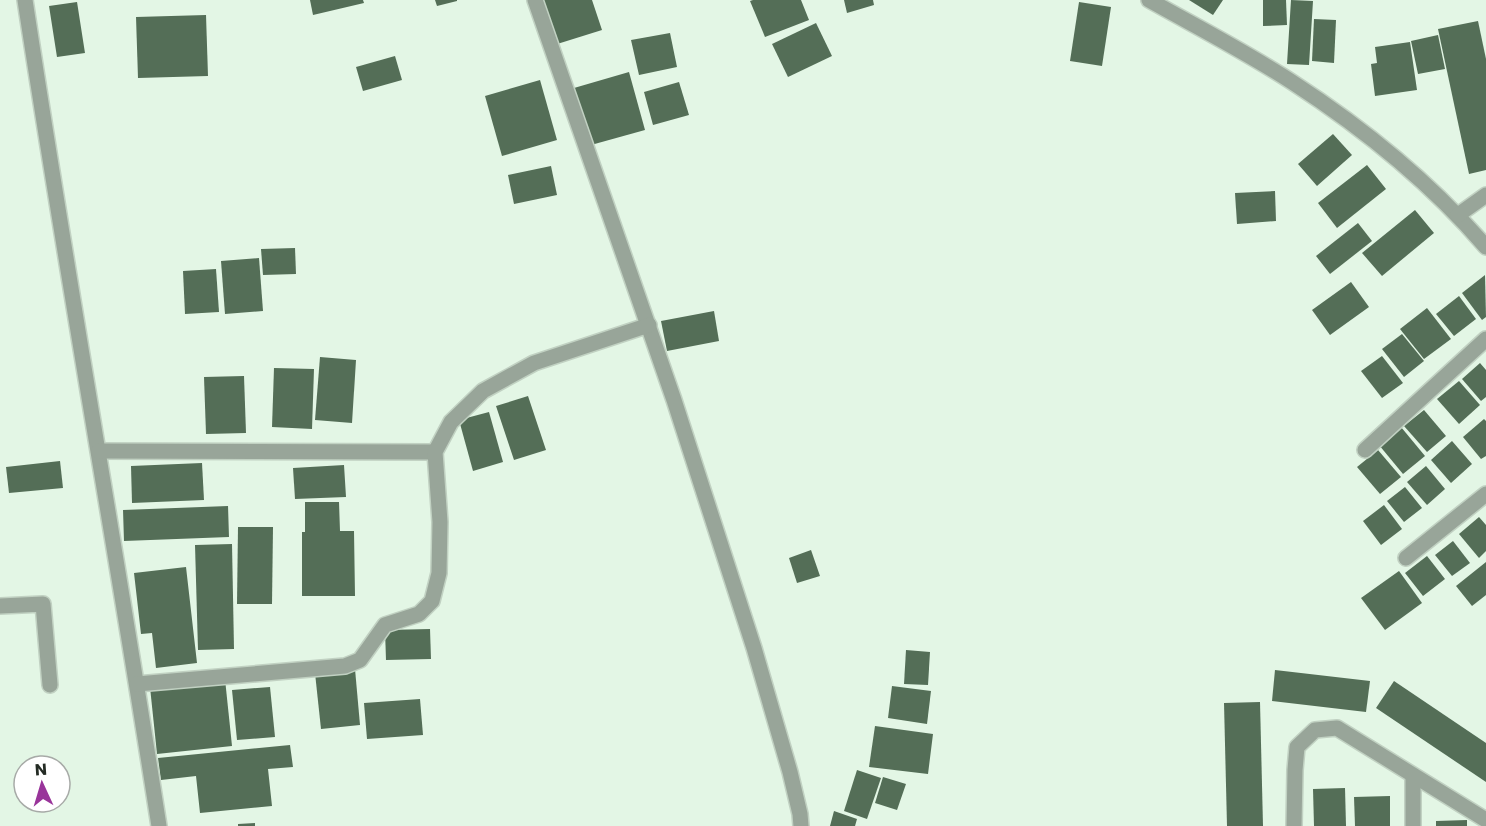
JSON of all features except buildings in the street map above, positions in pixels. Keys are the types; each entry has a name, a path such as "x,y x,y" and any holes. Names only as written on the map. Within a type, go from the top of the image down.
{"street":[{"path":"25,0 59,222 99,451 159,826"},
{"path":"535,0 649,325 754,648 790,772 801,826"},
{"path":"1149,0 1292,82 1377,143 1458,215 1486,247"},
{"path":"1458,215 1486,195"},
{"path":"137,684 345,666 360,660 385,625 419,614 432,601 439,573 440,522 435,452 451,422 483,390 534,363 649,325"},
{"path":"1365,450 1486,339"},
{"path":"99,451 435,452"},
{"path":"1406,558 1486,494"},
{"path":"0,606 43,604 50,685"},
{"path":"1294,826 1297,747 1315,730 1337,728 1486,820"},
{"path":"1413,776 1413,826"}]}
